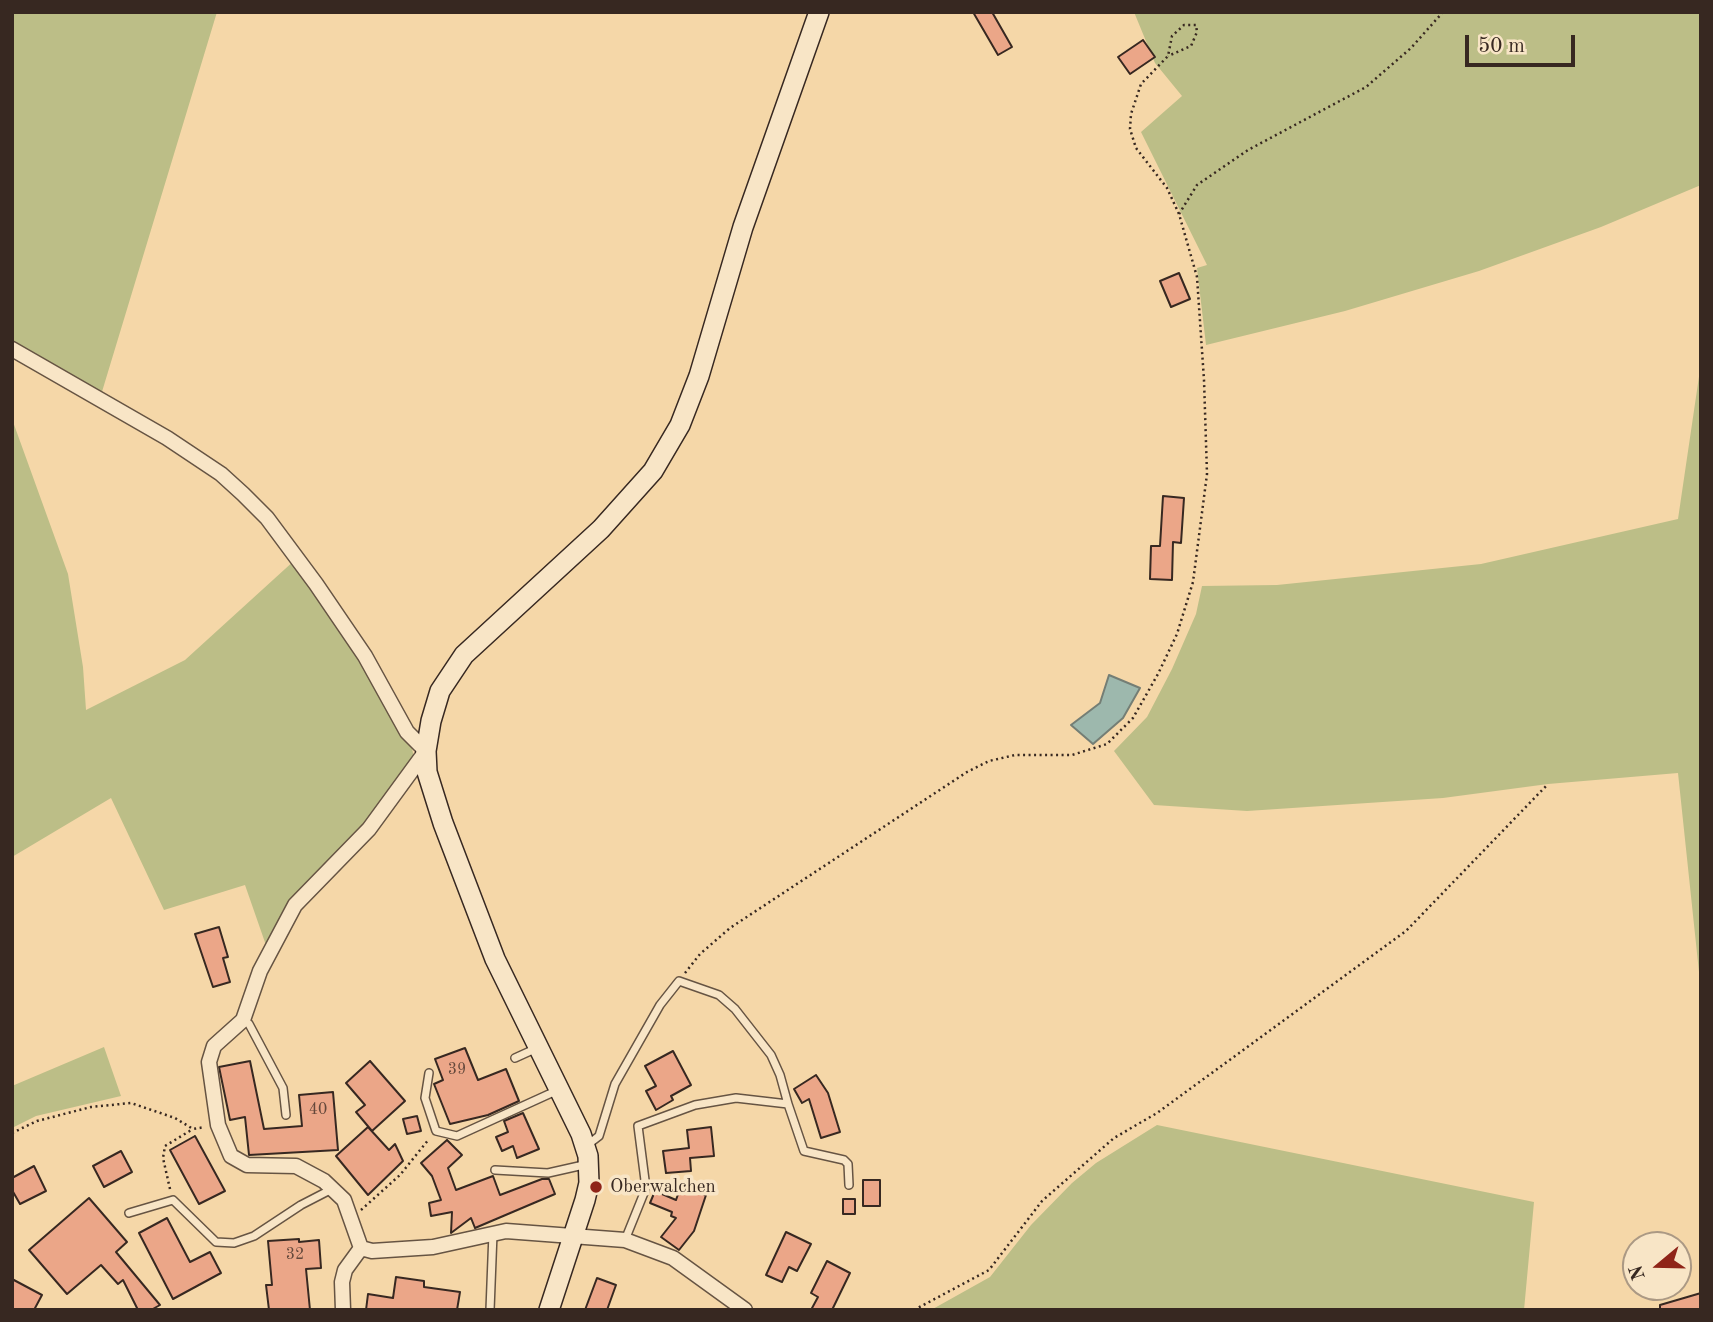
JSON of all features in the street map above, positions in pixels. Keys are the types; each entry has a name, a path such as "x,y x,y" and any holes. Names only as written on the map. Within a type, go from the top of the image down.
{"main road":[{"path":"549,1310 575,1236 587,1191 587,1155 559,1090 495,959 443,824 427,772 426,751 440,691 464,655 601,529 653,471 680,425 699,376 743,227 819,12"}],"street":[{"path":"12,349 167,438 221,474 243,494 297,557 365,656 407,732 426,751 369,829 295,905 260,971 243,1020 214,1046 210,1054 218,1125 231,1156 237,1162 247,1165 296,1166 333,1188 352,1215 361,1248"},
{"path":"361,1248 372,1251 433,1247 493,1232 625,1240 673,1258 745,1310"},
{"path":"343,1310 342,1282 345,1270 361,1248"}],"lane":[{"path":"495,1170 548,1173 587,1155 599,1136 615,1084 660,1004 679,981 719,995 735,1010 771,1055 804,1151 844,1160 848,1164 849,1185"},
{"path":"243,1020 249,1024 283,1088 286,1115"},
{"path":"514,1058 537,1047"},
{"path":"429,1073 425,1098 436,1131 457,1136 559,1090"},
{"path":"625,1240 646,1188 638,1126 695,1105 736,1098 788,1104"},
{"path":"129,1213 173,1200 216,1242 233,1244 254,1236 333,1188"},
{"path":"490,1310 493,1232"}],"path":[{"path":"1179,214 1192,190 1248,150 1366,86 1411,48 1443,12"},
{"path":"679,981 700,954 730,928 967,772 989,761 1015,755 1072,755 1094,750 1119,734 1133,718 1158,674 1186,609 1193,582 1207,474 1205,380 1197,277 1179,214 1167,188 1136,148 1130,130 1131,114 1141,85 1168,56 1191,46 1198,32 1196,25 1184,25 1172,36 1168,56"},
{"path":"914,1310 989,1270 1042,1201 1114,1138 1157,1113 1406,931 1548,783"},
{"path":"12,1133 37,1121 91,1107 131,1103 175,1118 193,1129"},
{"path":"173,1200 163,1157 165,1146 193,1129 218,1125"},
{"path":"352,1215 400,1175 436,1131"}],"green space":[{"path":"12,12 217,12 101,395 12,342"},
{"path":"1134,12 1701,12 1701,185 1601,227 1479,271 1345,311 1206,345 1197,268 1207,265 1141,132 1182,96 1155,63"},
{"path":"1701,363 1701,991 1678,773 1548,784 1443,798 1247,811 1154,805 1114,751 1147,717 1196,614 1202,586 1277,585 1481,564 1678,519"},
{"path":"12,419 68,574 83,667 86,710 185,660 296,559 408,729 414,758 393,800 294,902 268,951 245,885 164,910 111,798 12,857"},
{"path":"104,1047 121,1096 36,1116 12,1128 12,1086"},
{"path":"1157,1125 1534,1202 1524,1310 931,1310 990,1277 1031,1225 1072,1183 1096,1163"}],"shaded area":[{"path":"1109,675 1140,688 1123,718 1093,744 1071,725 1100,703"}],"building":[{"path":"973,12 992,12 1012,47 998,55"},
{"path":"1143,40 1155,57 1130,74 1118,57"},
{"path":"1179,273 1190,299 1171,307 1160,281"},
{"path":"1163,496 1184,498 1181,543 1173,542 1172,580 1150,579 1151,546 1160,546"},
{"path":"219,927 228,957 223,958 230,982 213,987 195,934"},
{"path":"465,1048 478,1080 506,1069 519,1101 488,1115 450,1124 434,1084 443,1080 435,1059"},
{"path":"673,1051 691,1085 671,1096 673,1100 656,1110 646,1091 656,1086 645,1066"},
{"path":"250,1061 264,1129 302,1126 299,1095 333,1092 338,1150 249,1155 245,1117 230,1120 219,1067"},
{"path":"370,1061 405,1101 372,1131 356,1112 365,1105 346,1083"},
{"path":"816,1075 828,1093 840,1132 821,1138 809,1099 802,1103 794,1089"},
{"path":"523,1113 539,1149 517,1158 513,1146 502,1151 496,1137 508,1132 504,1121"},
{"path":"417,1116 421,1131 407,1134 403,1119"},
{"path":"368,1127 389,1150 395,1144 403,1161 368,1195 336,1156"},
{"path":"711,1127 714,1156 690,1158 691,1171 666,1173 663,1151 689,1148 687,1130"},
{"path":"195,1136 225,1191 199,1204 170,1150"},
{"path":"447,1140 462,1155 448,1168 456,1190 493,1176 500,1195 542,1179 549,1179 555,1194 475,1228 471,1218 451,1233 452,1212 431,1216 429,1203 441,1200 432,1176 421,1163"},
{"path":"121,1151 132,1172 104,1187 93,1166"},
{"path":"34,1166 46,1191 20,1204 12,1190 12,1178"},
{"path":"863,1180 880,1180 880,1206 863,1206"},
{"path":"681,1186 706,1195 694,1231 679,1250 661,1237 676,1218 671,1216 672,1212 650,1203 655,1191 676,1200"},
{"path":"89,1198 127,1242 116,1252 160,1305 151,1310 138,1310 123,1280 118,1284 101,1265 67,1294 29,1250"},
{"path":"843,1199 855,1199 855,1214 843,1214"},
{"path":"167,1218 190,1262 210,1252 221,1273 173,1299 139,1233"},
{"path":"786,1232 811,1244 797,1271 789,1267 782,1282 766,1275"},
{"path":"299,1239 299,1242 319,1240 321,1268 306,1269 310,1310 269,1310 266,1285 272,1285 268,1241"},
{"path":"827,1261 850,1273 832,1310 811,1310 818,1297 811,1293"},
{"path":"396,1277 424,1281 424,1287 460,1292 457,1310 366,1310 368,1294 393,1298"},
{"path":"597,1278 616,1285 607,1310 585,1310"},
{"path":"12,1279 42,1295 34,1310 12,1310"},
{"path":"1701,1293 1701,1310 1660,1310 1660,1305 1674,1301 1692,1301 1692,1296"}],"place":[{"name":"Oberwalchen","path":"596,1187"}]}
